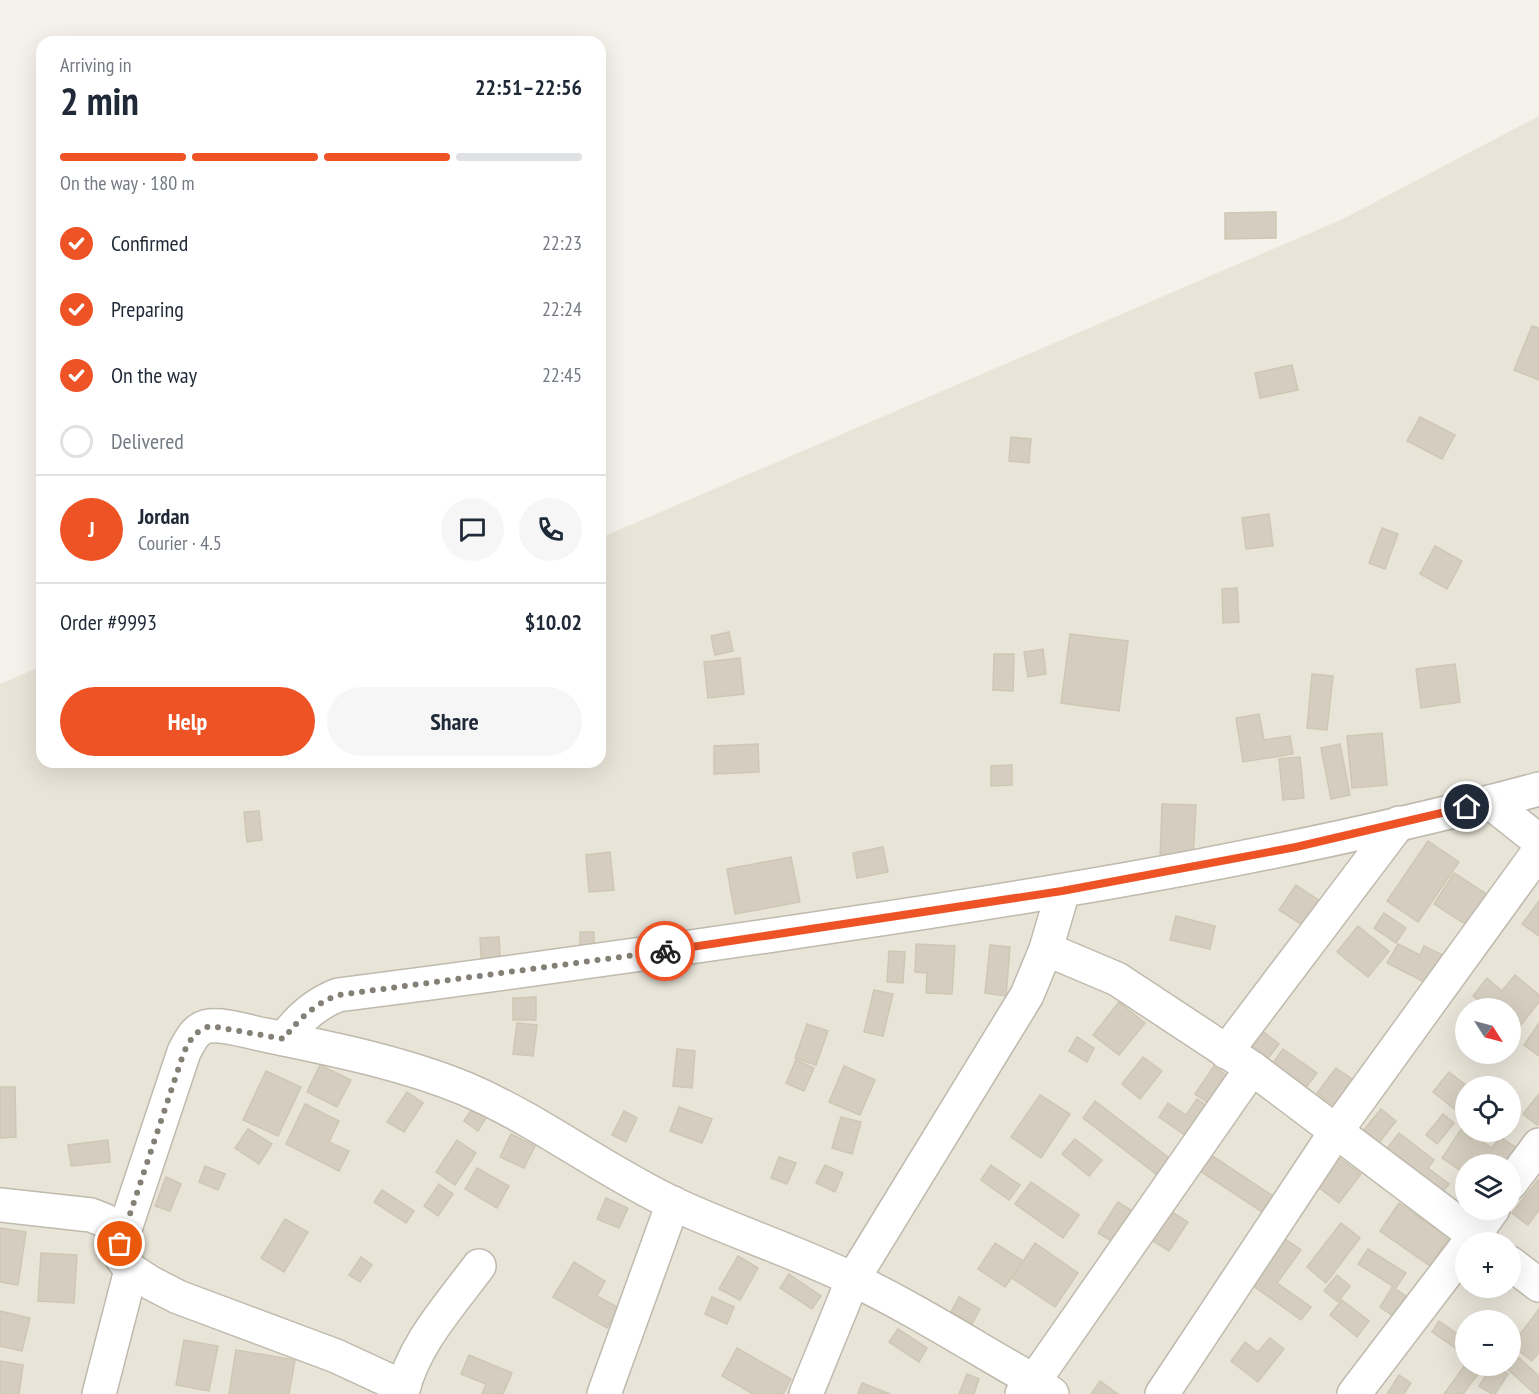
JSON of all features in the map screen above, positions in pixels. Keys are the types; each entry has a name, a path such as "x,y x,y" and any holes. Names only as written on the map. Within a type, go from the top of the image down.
{"street":[{"path":"284,1039 295,1023 324,1000 338,995 571,965 1062,891 1296,847 1539,789"},
{"path":"1490,802 1539,841"},
{"path":"99,1394 126,1257 184,1052 193,1036 202,1028 211,1026 284,1039 416,1071 466,1089 515,1113 577,1151 673,1203 853,1279 1036,1390 1239,1060 1399,823"},
{"path":"1162,1394 1337,1130 1539,851"},
{"path":"806,1394 853,1279 1027,995 1046,949 1062,891"},
{"path":"1046,949 1117,979 1239,1060 1337,1130 1461,1232"},
{"path":"1521,1169 1539,1144"},
{"path":"604,1394 673,1203"},
{"path":"0,1205 91,1215 106,1221 126,1257 178,1297 336,1356 403,1391 427,1337 479,1266"},
{"path":"1354,1394 1455,1265"},
{"path":"1521,1271 1539,1285"}],"shaded area":[{"path":"1539,116 1539,1394 0,1394 0,684 36,669 36,768 606,768 606,535 1343,219"}],"building":[{"path":"1276,212 1276,238 1225,239 1225,213"},
{"path":"1532,326 1539,328 1539,380 1514,370"},
{"path":"1292,365 1298,390 1260,398 1255,373"},
{"path":"1420,417 1455,435 1442,459 1407,441"},
{"path":"1011,437 1031,439 1029,463 1009,461"},
{"path":"1269,514 1273,546 1246,549 1242,518"},
{"path":"1382,528 1398,534 1385,569 1369,563"},
{"path":"1435,546 1462,561 1447,589 1420,574"},
{"path":"1237,588 1239,622 1223,623 1222,589"},
{"path":"729,632 733,651 715,655 711,636"},
{"path":"1070,634 1128,641 1119,711 1061,703"},
{"path":"1043,649 1046,674 1028,677 1024,652"},
{"path":"994,654 1014,654 1013,691 993,690"},
{"path":"740,658 744,694 708,698 704,662"},
{"path":"1455,664 1460,702 1421,708 1416,669"},
{"path":"1312,674 1333,676 1327,730 1307,728"},
{"path":"1259,714 1264,740 1290,736 1293,754 1243,762 1236,718"},
{"path":"1382,733 1387,785 1352,788 1347,736"},
{"path":"758,744 759,772 714,774 714,746"},
{"path":"1340,744 1350,795 1331,799 1321,748"},
{"path":"1300,757 1304,798 1283,800 1279,759"},
{"path":"1012,765 1012,785 991,786 991,766"},
{"path":"1162,804 1196,805 1193,861 1160,860"},
{"path":"259,811 262,840 247,842 244,812"},
{"path":"1428,841 1459,862 1418,922 1387,901"},
{"path":"883,847 888,872 857,878 853,853"},
{"path":"610,852 614,890 589,892 586,855"},
{"path":"791,857 800,902 735,914 727,869"},
{"path":"1454,873 1488,895 1468,926 1434,904"},
{"path":"1296,885 1323,903 1307,928 1279,910"},
{"path":"1539,901 1539,936 1522,924"},
{"path":"1384,913 1406,928 1396,943 1374,928"},
{"path":"1176,916 1215,926 1210,949 1170,940"},
{"path":"1358,926 1389,951 1368,977 1337,952"},
{"path":"580,932 594,932 594,960 580,961"},
{"path":"499,937 501,973 482,974 480,938"},
{"path":"916,944 955,946 952,994 926,993 927,973 915,972"},
{"path":"1398,944 1420,955 1424,946 1445,956 1430,985 1387,963"},
{"path":"990,945 1010,947 1006,996 985,993"},
{"path":"889,951 905,952 903,983 887,982"},
{"path":"1515,975 1539,995 1539,1002 1521,1025 1521,998 1476,998 1473,996 1487,978 1502,991"},
{"path":"874,990 893,994 883,1036 864,1032"},
{"path":"536,997 536,1020 513,1020 513,998"},
{"path":"1119,1002 1145,1023 1119,1055 1093,1035"},
{"path":"517,1023 537,1025 533,1056 513,1054"},
{"path":"1539,1023 1539,1056 1524,1045"},
{"path":"807,1024 828,1031 816,1065 795,1058"},
{"path":"1261,1030 1279,1044 1267,1060 1249,1046"},
{"path":"1077,1037 1094,1048 1087,1062 1069,1051"},
{"path":"677,1049 695,1051 692,1088 673,1086"},
{"path":"1283,1049 1317,1073 1304,1090 1271,1066"},
{"path":"1143,1057 1162,1071 1140,1099 1122,1084"},
{"path":"796,1060 814,1068 804,1091 786,1083"},
{"path":"320,1065 351,1080 337,1107 307,1092"},
{"path":"844,1066 875,1080 860,1115 829,1102"},
{"path":"1214,1066 1233,1080 1214,1107 1195,1094"},
{"path":"1336,1068 1355,1081 1336,1107 1317,1093"},
{"path":"266,1071 301,1087 278,1136 243,1120"},
{"path":"1449,1072 1455,1077 1455,1109 1433,1092"},
{"path":"0,1087 15,1087 16,1137 0,1138"},
{"path":"407,1092 423,1103 404,1132 387,1122"},
{"path":"1040,1095 1070,1114 1041,1158 1011,1137"},
{"path":"1538,1095 1539,1123 1537,1125 1523,1114"},
{"path":"1197,1099 1210,1108 1189,1138 1159,1117 1168,1103 1186,1115"},
{"path":"1095,1101 1173,1161 1161,1178 1083,1118"},
{"path":"305,1104 339,1121 329,1142 349,1151 339,1171 286,1144"},
{"path":"474,1106 488,1115 478,1131 464,1121"},
{"path":"679,1107 712,1119 702,1143 670,1131"},
{"path":"1381,1109 1396,1121 1378,1144 1363,1131"},
{"path":"624,1111 637,1118 626,1142 612,1135"},
{"path":"1443,1114 1454,1123 1437,1144 1426,1135"},
{"path":"841,1117 861,1122 852,1154 832,1148"},
{"path":"248,1129 272,1144 259,1164 235,1148"},
{"path":"1399,1133 1434,1160 1428,1168 1449,1184 1441,1194 1385,1151"},
{"path":"511,1134 535,1146 524,1168 500,1157"},
{"path":"1455,1138 1455,1142 1483,1142 1492,1148 1496,1142 1508,1142 1517,1148 1513,1154 1455,1154 1455,1167 1442,1158"},
{"path":"1075,1139 1102,1160 1089,1176 1062,1154"},
{"path":"108,1140 110,1162 71,1166 68,1145"},
{"path":"457,1140 476,1153 455,1185 436,1172"},
{"path":"1208,1153 1273,1196 1262,1212 1197,1169"},
{"path":"779,1157 796,1163 787,1184 771,1178"},
{"path":"1339,1158 1361,1174 1339,1203 1317,1186"},
{"path":"825,1165 843,1173 835,1192 816,1183"},
{"path":"991,1165 1020,1185 1009,1200 981,1180"},
{"path":"205,1166 225,1174 218,1190 199,1182"},
{"path":"477,1168 509,1186 497,1208 465,1189"},
{"path":"166,1177 181,1184 170,1211 155,1206"},
{"path":"1538,1180 1539,1210 1528,1225 1521,1220 1521,1202"},
{"path":"1031,1182 1079,1215 1063,1238 1015,1204"},
{"path":"439,1184 453,1194 438,1216 424,1206"},
{"path":"382,1190 414,1211 406,1223 374,1202"},
{"path":"606,1198 628,1208 619,1228 597,1219"},
{"path":"1118,1202 1137,1214 1118,1245 1098,1233"},
{"path":"1399,1203 1449,1238 1430,1266 1380,1231"},
{"path":"1167,1209 1188,1222 1169,1251 1148,1238"},
{"path":"285,1219 308,1232 284,1272 261,1258"},
{"path":"1341,1223 1360,1238 1326,1283 1307,1267"},
{"path":"0,1228 26,1232 18,1285 0,1282"},
{"path":"1281,1236 1301,1250 1277,1283 1311,1307 1301,1320 1248,1282"},
{"path":"995,1243 1023,1261 1005,1287 978,1269"},
{"path":"1035,1243 1078,1273 1055,1307 1012,1278"},
{"path":"1368,1249 1406,1273 1395,1289 1406,1296 1393,1316 1380,1307 1393,1286 1358,1264"},
{"path":"41,1253 77,1255 74,1303 38,1301"},
{"path":"738,1256 758,1268 740,1300 719,1289"},
{"path":"361,1257 372,1265 360,1282 349,1275"},
{"path":"574,1262 605,1281 597,1296 619,1308 607,1328 553,1297"},
{"path":"789,1274 821,1296 812,1309 780,1288"},
{"path":"1337,1275 1350,1286 1338,1302 1324,1291"},
{"path":"712,1297 734,1307 727,1324 705,1314"},
{"path":"959,1297 980,1309 972,1324 951,1312"},
{"path":"1342,1300 1369,1321 1357,1337 1330,1315"},
{"path":"1539,1309 1539,1352 1532,1361 1521,1352 1521,1333"},
{"path":"0,1311 30,1318 22,1351 0,1346"},
{"path":"1439,1321 1455,1332 1455,1348 1432,1332"},
{"path":"898,1329 927,1348 919,1362 889,1342"},
{"path":"1270,1338 1284,1349 1258,1382 1231,1361 1245,1342 1258,1352"},
{"path":"184,1340 218,1346 209,1391 176,1385"},
{"path":"737,1348 791,1379 783,1394 753,1394 722,1376"},
{"path":"236,1350 295,1360 289,1394 229,1394"},
{"path":"469,1355 512,1373 503,1394 482,1394 486,1384 461,1374"},
{"path":"1521,1360 1539,1376 1539,1394 1535,1394 1515,1376 1521,1376"},
{"path":"0,1361 23,1365 19,1394 0,1394"},
{"path":"967,1374 979,1379 974,1394 959,1394"},
{"path":"1399,1375 1411,1383 1404,1394 1387,1394"},
{"path":"1457,1376 1476,1376 1463,1394 1444,1394"},
{"path":"1486,1376 1507,1376 1495,1394 1479,1386"},
{"path":"1100,1381 1118,1394 1091,1394"},
{"path":"862,1383 890,1394 858,1394"}],"way so far":[{"path":"120,1244 184,1052 193,1036 202,1028 211,1026 237,1029 284,1039 295,1023 310,1010 324,1000 338,995 665,951"}],"route":[{"path":"665,951 1062,891 1296,847 1467,807"}]}
